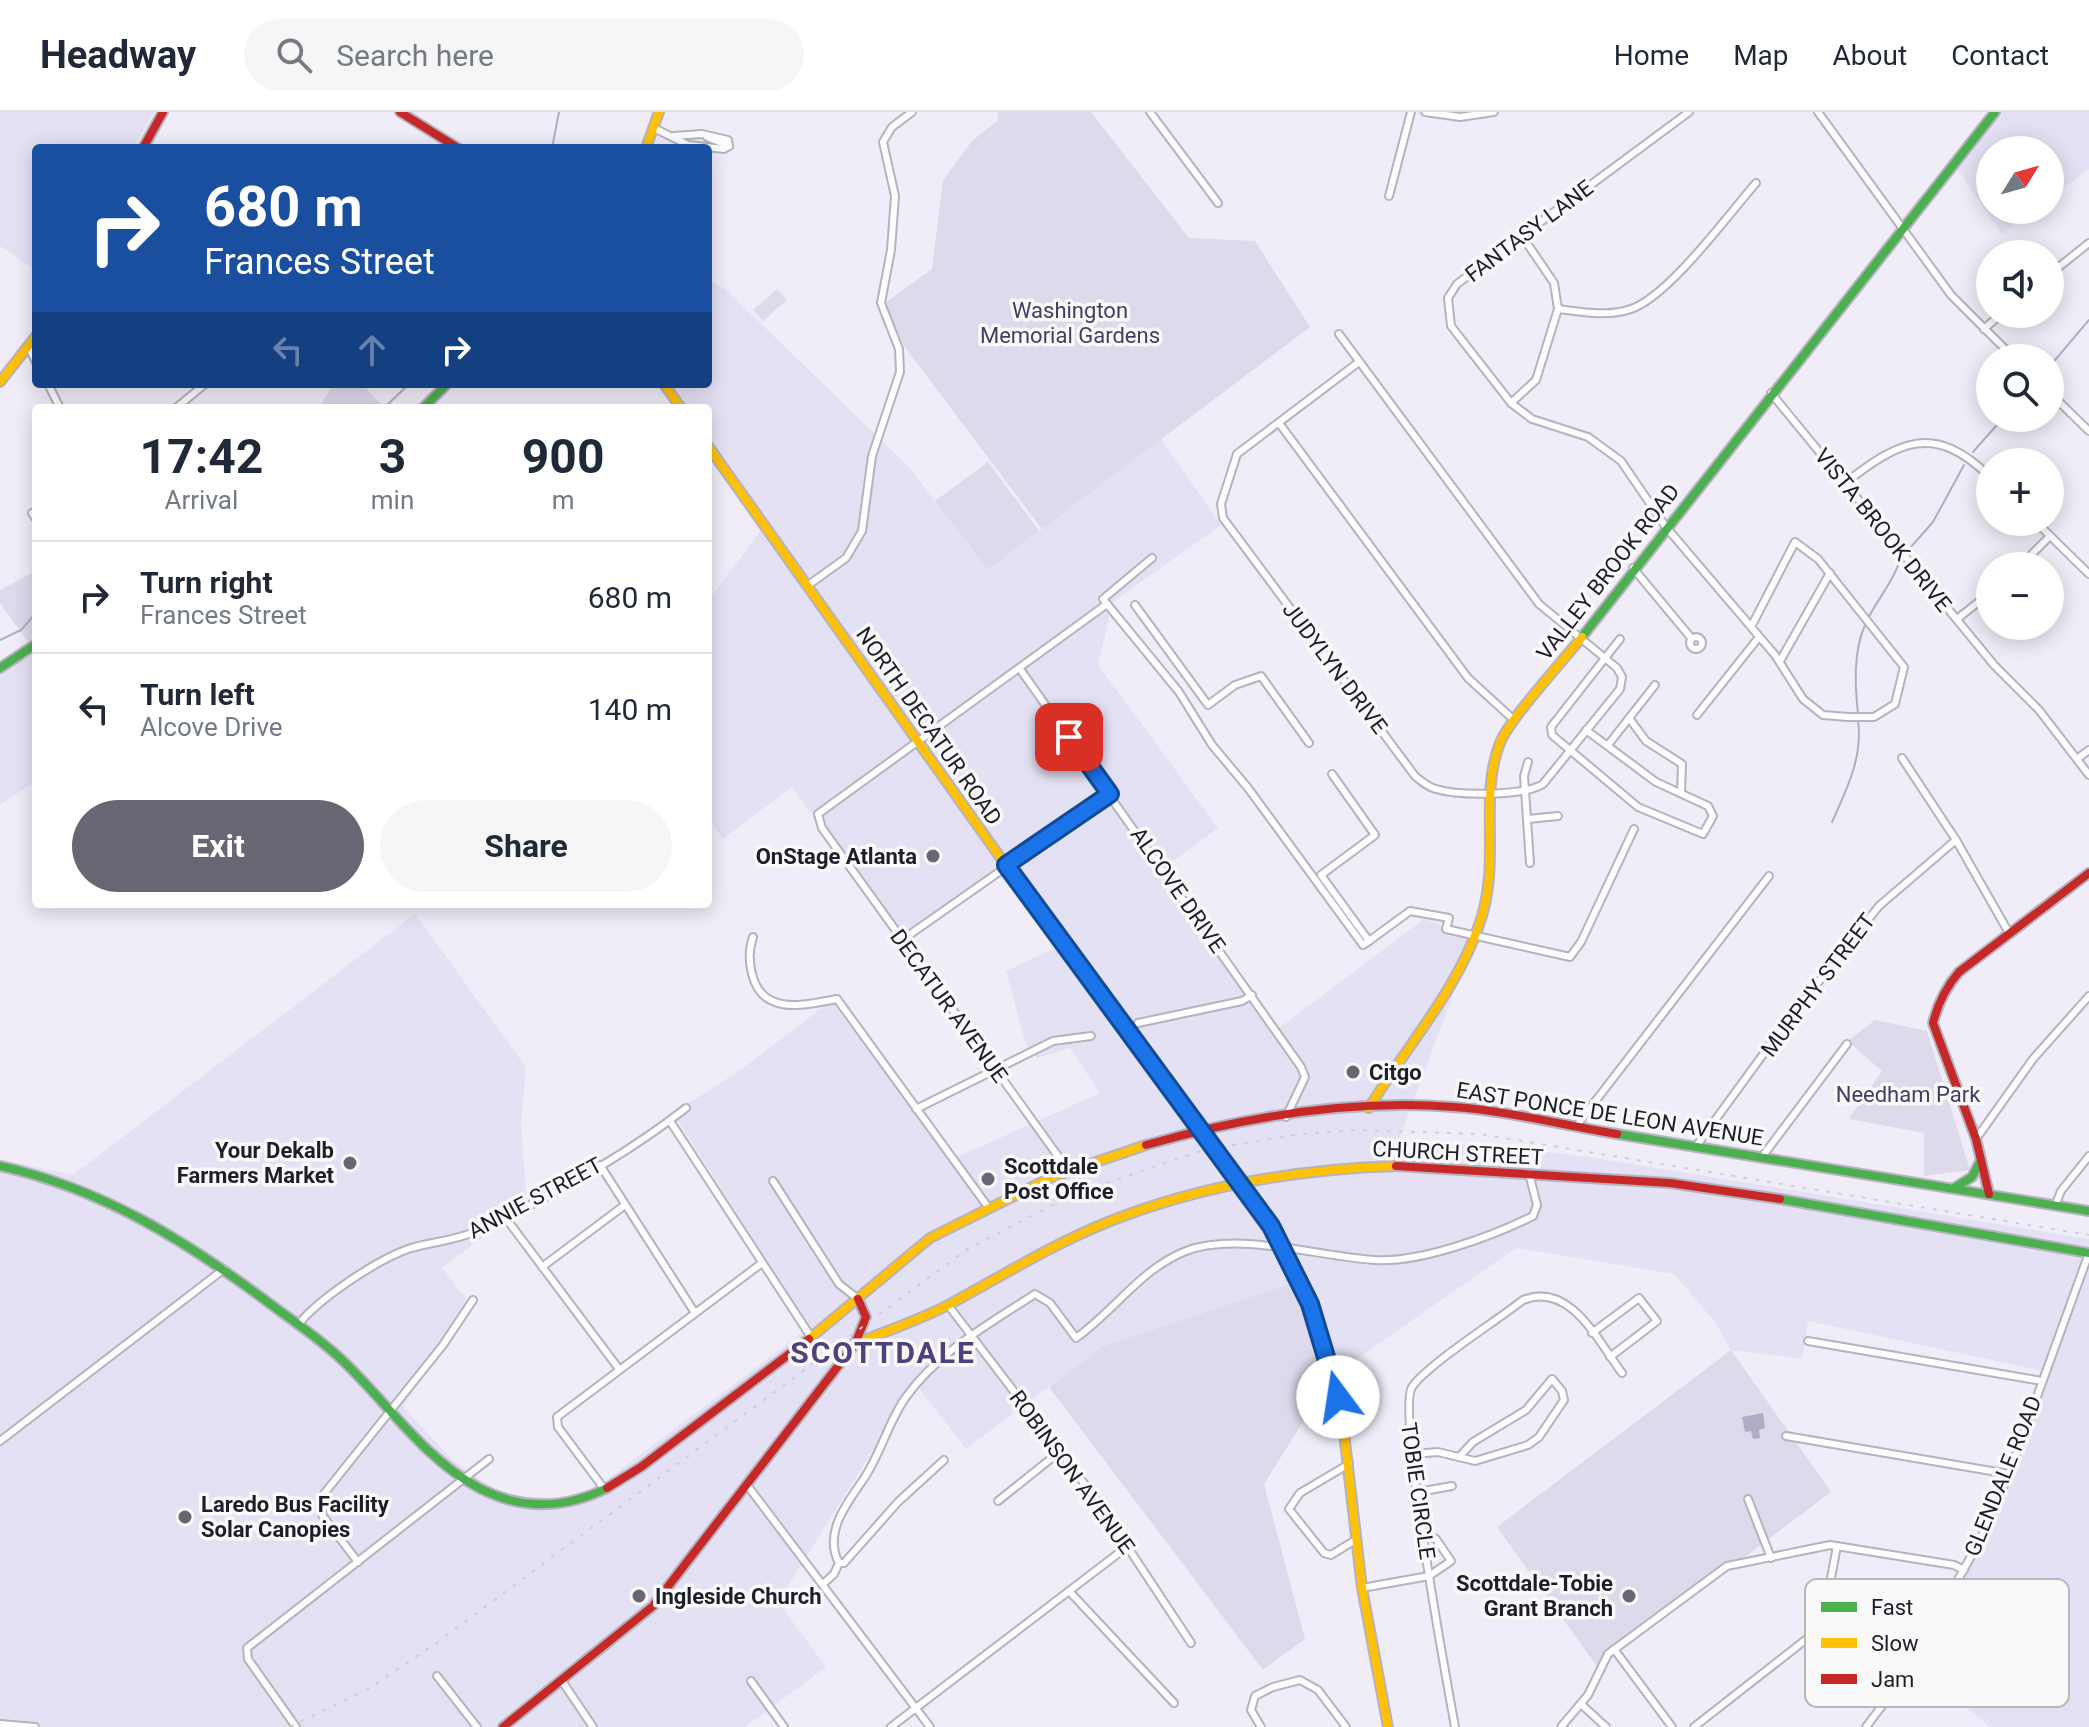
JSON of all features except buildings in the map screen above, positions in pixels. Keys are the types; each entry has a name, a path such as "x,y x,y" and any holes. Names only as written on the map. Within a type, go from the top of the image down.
{"main road":[{"path":"145,144 163,112"},
{"path":"400,112 452,144"},
{"path":"648,144 659,112"},
{"name":"VALLEY BROOK ROAD","path":"1369,1108 1450,987 1475,936 1494,868 1490,791 1493,758 1514,720 1995,112"},
{"path":"0,382 32,343"},
{"path":"427,404 443,388"},
{"name":"NORTH DECATUR ROAD","path":"712,452 1006,865 1240,1182 1285,1250 1327,1352 1342,1415 1362,1588 1388,1727"},
{"path":"0,668 32,647"},
{"path":"1989,1194 1976,1139 1933,1023 1947,985 2009,933 2089,873"},
{"name":"EAST PONCE DE LEON AVENUE","path":"0,1166 47,1176 108,1197 145,1216 224,1269 338,1356 465,1480 504,1500 540,1505 571,1503 605,1490 811,1337 858,1299 903,1256 988,1208 1068,1170 1107,1155 1201,1131 1369,1108 1454,1107 2089,1211"},
{"path":"1954,1188 1972,1177 1981,1159"},
{"name":"CHURCH STREET","path":"855,1344 948,1305 1016,1265 1087,1230 1128,1214 1240,1182 1367,1166 1529,1173 1744,1193 2089,1253"},
{"path":"503,1727 653,1606 855,1344 866,1317 858,1299"}],"street":[{"path":"807,586 846,558 862,531 872,456 900,372 899,349 881,303 891,250 895,196 883,142 892,127 912,112"},
{"path":"1150,112 1218,203"},
{"path":"1389,196 1411,112"},
{"path":"1425,112 1460,117 1494,112"},
{"name":"FANTASY LANE","path":"1689,112 1457,284 1448,298 1451,326 1511,403 1532,419 1562,427 1607,449 1621,461 1666,527 1780,661 1803,699 1823,715 1874,717 1895,704 1904,667 1830,573"},
{"path":"1818,112 1951,295 2000,344"},
{"path":"654,128 686,144"},
{"path":"674,136 702,134 728,140 729,146 724,149 712,146"},
{"path":"1558,309 1616,313 1644,303 1666,285 1756,183"},
{"path":"1511,403 1536,380 1558,309 1554,283 1522,236"},
{"path":"2064,263 2089,243"},
{"path":"1339,334 1539,604 1622,677 1620,689 1543,784 1526,791"},
{"path":"29,348 32,354"},
{"path":"1359,362 1279,423 1468,678 1514,720"},
{"path":"181,404 200,388"},
{"name":"VISTA BROOK DRIVE","path":"1771,393 1994,665 2039,710 2089,775"},
{"path":"2064,407 2089,431"},
{"path":"2081,424 2089,416"},
{"name":"JUDYLYN DRIVE","path":"1279,423 1237,454 1225,492 1223,518 1415,776 1439,790 1526,791"},
{"path":"1845,483 1888,451 1911,444 1955,450 1976,466"},
{"path":"2034,552 2050,536 2089,574"},
{"path":"1751,627 1795,542 1818,559 1830,573 1780,661"},
{"path":"1152,558 1103,599 1179,692 1236,778 1248,788 1369,941 1410,911 1449,918 1446,929 1570,957 1581,942 1634,829"},
{"path":"1633,568 1692,639"},
{"path":"917,741 1107,604"},
{"path":"1957,619 1976,604"},
{"path":"1135,605 1208,705"},
{"path":"1697,715 1759,637"},
{"path":"1586,730 1656,782 1708,806 1713,816 1703,834 1638,807 1552,735 1551,727 1620,639"},
{"name":"ALCOVE DRIVE","path":"1020,669 1305,1073 1286,1117"},
{"path":"1195,717 1235,685 1261,676 1309,743"},
{"path":"1608,745 1655,685"},
{"path":"1629,718 1646,741 1682,764 1681,793"},
{"name":"DECATUR AVENUE","path":"917,741 821,810 818,818 1068,1170"},
{"path":"2077,759 2089,750"},
{"path":"1902,758 1956,840 2009,933"},
{"path":"1528,762 1526,791 1530,863"},
{"path":"1318,877 1375,835 1332,774"},
{"path":"902,940 1110,794"},
{"path":"1528,819 1558,816"},
{"name":"MURPHY STREET","path":"1697,1145 1879,906 1956,840"},
{"path":"1577,1125 1769,876"},
{"path":"753,937 749,964 762,992 773,1002 785,1004 837,999 988,1208"},
{"path":"1138,1023 1242,1001 1252,995"},
{"path":"1976,1139 2033,1059 2089,996"},
{"path":"916,1109 1053,1041 1091,1036"},
{"path":"1762,1157 1847,1044"},
{"name":"ANNIE STREET","path":"298,1325 311,1308 391,1257 420,1246 458,1238 505,1217 600,1165 686,1108"},
{"path":"670,1121 811,1337"},
{"path":"2055,1206 2061,1191 2089,1156"},
{"path":"600,1165 695,1313"},
{"path":"839,1563 834,1555 835,1533 843,1507 873,1464 906,1396 970,1335 1035,1294 1040,1295 1076,1338 1144,1277 1188,1250 1233,1245 1377,1260 1401,1260 1441,1251 1533,1216 1537,1205 1529,1173"},
{"path":"773,1181 839,1284 858,1299"},
{"path":"542,1267 625,1205"},
{"path":"505,1217 619,1369"},
{"name":"GLENDALE ROAD","path":"1959,1579 2009,1474 2089,1253"},
{"path":"605,1490 556,1424 557,1417 762,1263"},
{"path":"0,1441 224,1269"},
{"name":"TOBIE CIRCLE","path":"1455,1727 1429,1576 1407,1409 1413,1386 1523,1300 1535,1295 1553,1296 1569,1303 1622,1373"},
{"path":"1592,1333 1639,1298 1657,1321 1610,1357"},
{"path":"358,1562 322,1515 323,1495 473,1300"},
{"name":"ROBINSON AVENUE","path":"948,1305 1096,1499 1191,1643"},
{"path":"1808,1341 2042,1381"},
{"path":"1413,1454 1438,1452 1475,1461 1528,1445 1539,1437 1564,1400 1562,1391 1552,1379 1526,1410 1473,1442 1459,1457"},
{"path":"1786,1436 2009,1474"},
{"path":"998,1501 1058,1453"},
{"path":"296,1727 246,1652 257,1638 489,1459"},
{"path":"839,1563 844,1563 864,1545 898,1502 944,1460"},
{"path":"1349,1464 1296,1496 1289,1505 1289,1513 1324,1553 1336,1552 1357,1539"},
{"path":"747,1485 930,1727"},
{"path":"1418,1492 1452,1486"},
{"path":"1748,1499 1771,1558"},
{"path":"1362,1588 1429,1576 1451,1561 1436,1539 1424,1533"},
{"path":"891,1727 1128,1546"},
{"path":"1831,1579 1837,1546"},
{"path":"1561,1727 1582,1705 1604,1658 1718,1570 1837,1546 1954,1565 1964,1570"},
{"path":"823,1584 834,1574 839,1563"},
{"path":"1069,1591 1174,1703"},
{"path":"1694,1727 1805,1640"},
{"path":"1614,1649 1672,1727"},
{"path":"437,1676 477,1727"},
{"path":"1261,1727 1251,1710 1255,1696 1298,1680 1318,1690 1346,1727"},
{"path":"562,1681 593,1727"},
{"path":"751,1681 784,1727"},
{"path":"1582,1705 1606,1727"},
{"name":"GLENDALE ROAD","path":"1866,1727 1881,1707"},
{"path":"0,1724 35,1727"}],"shaded area":[{"path":"0,112 154,112 136,144 32,144 32,267 0,246"},
{"path":"1993,112 2089,112 2089,169 2064,188 2064,136 1976,136 1976,196 1952,161"},
{"path":"1995,224 2015,224 2002,234"},
{"path":"713,282 726,290 909,467 988,570 1161,439 1221,525 1113,602 1098,665 1218,828 1163,869 1274,1032 1424,919 1475,936 1398,1142 1494,1145 1589,1157 2089,1239 2089,1727 1990,1727 1966,1707 2069,1707 2069,1579 1958,1579 1985,1532 2044,1371 1808,1321 1802,1359 1731,1350 1715,1322 1674,1274 1516,1248 1331,1377 1102,1347 966,1449 915,1383 778,1602 826,1667 745,1727 0,1727 0,1159 73,1175 415,914 526,1067 521,1126 527,1204 442,1268 473,1307 403,1406 451,1459 493,1488 515,1496 565,1498 596,1488 810,1327 673,1113 739,1071 831,1001 951,1160 1100,1093 1070,1048 1037,1058 1026,1045 1006,971 1062,945 1005,866 904,945 792,787 723,839 712,824 712,596 764,526 712,451 712,404 679,404 669,389 712,388"},
{"path":"32,650 32,784 0,805 0,671"},
{"path":"1763,1413 1765,1428 1759,1430 1760,1438 1753,1439 1751,1431 1745,1432 1742,1417"}],"green space":[{"name":"Washington Memorial Gardens","path":"997,112 1091,112 1189,238 1255,241 1310,327 1042,529 904,346 885,303 932,269 943,180 972,141 998,120"},
{"path":"777,289 787,300 763,321 753,310"},
{"path":"331,388 366,388 381,404 321,404"},
{"path":"988,462 1039,531 988,570 935,501"},
{"path":"32,573 32,648 0,603 0,590"},
{"name":"Needham Park","path":"1875,1020 1927,1031 1970,1170 1924,1176 1924,1133 1849,1119 1882,1071 1848,1041"},
{"path":"1299,1281 1322,1340 1331,1377 1264,1484 1305,1639 1263,1670 1049,1387 1102,1347"},
{"path":"1731,1350 1831,1492 1598,1668 1497,1527"}],"waterway":[{"path":"553,144 559,112"},
{"path":"2064,349 2089,320"},
{"path":"388,404 405,388"},
{"path":"1973,452 1991,432"},
{"path":"1910,548 1933,522 1964,465"},
{"path":"1858,714 1858,646 1869,617 1899,563"},
{"path":"0,640 21,630 32,618"},
{"path":"1832,822 1856,760 1858,720"}],"railway":[{"path":"290,1727 370,1688 435,1644 966,1250 1074,1194 1204,1150 1294,1135 1351,1130 1480,1134 2089,1235"}],"traffic: fast":[{"path":"1582,637 1995,112"},
{"path":"427,404 443,388"},
{"path":"0,668 32,647"},
{"path":"1617,1134 2089,1211"},
{"path":"1954,1188 1972,1177 1981,1160"},
{"path":"0,1166 74,1188 108,1203 175,1238 238,1280 324,1344 440,1461 479,1488 511,1500 543,1504 575,1500 607,1488"},
{"path":"1780,1199 2089,1253"}],"traffic: slow":[{"path":"647,144 659,112"},
{"path":"0,382 32,341"},
{"path":"667,388 678,404"},
{"path":"712,452 1061,943"},
{"path":"1369,1108 1444,997 1479,925 1489,878 1491,786 1500,743 1525,705 1582,637"},
{"path":"809,1339 930,1238 1052,1177 1146,1145"},
{"path":"855,1344 939,1310 1083,1233 1161,1203 1228,1186 1295,1174 1396,1166"},
{"path":"1322,1338 1342,1415 1362,1588 1388,1727"}],"traffic: jam":[{"path":"145,144 163,112"},
{"path":"400,112 452,144"},
{"path":"1989,1194 1976,1139 1933,1023 1935,1016 1946,989 1959,972 2089,873"},
{"path":"1061,943 1246,1190 1285,1250 1322,1338"},
{"path":"1146,1145 1221,1126 1298,1112 1416,1105 1474,1109 1617,1134"},
{"path":"1396,1166 1670,1183 1780,1199"},
{"path":"503,1727 653,1606 855,1344 866,1317 858,1299"},
{"path":"607,1488 641,1467 809,1339"}],"place":[{"name":"OnStage Atlanta","path":"933,856"},
{"name":"Citgo","path":"1353,1072"},
{"name":"Your Dekalb Farmers Market","path":"350,1163"},
{"name":"Scottdale Post Office","path":"988,1179"},
{"name":"Laredo Bus Facility Solar Canopies","path":"185,1517"},
{"name":"Ingleside Church","path":"639,1596"},
{"name":"Scottdale-Tobie Grant Branch","path":"1629,1596"}],"district":[{"name":"SCOTTDALE","path":"883,1352"}],"route":[{"path":"1069,737 1110,794 1006,865 1271,1226 1310,1304 1327,1352 1338,1397"}]}
